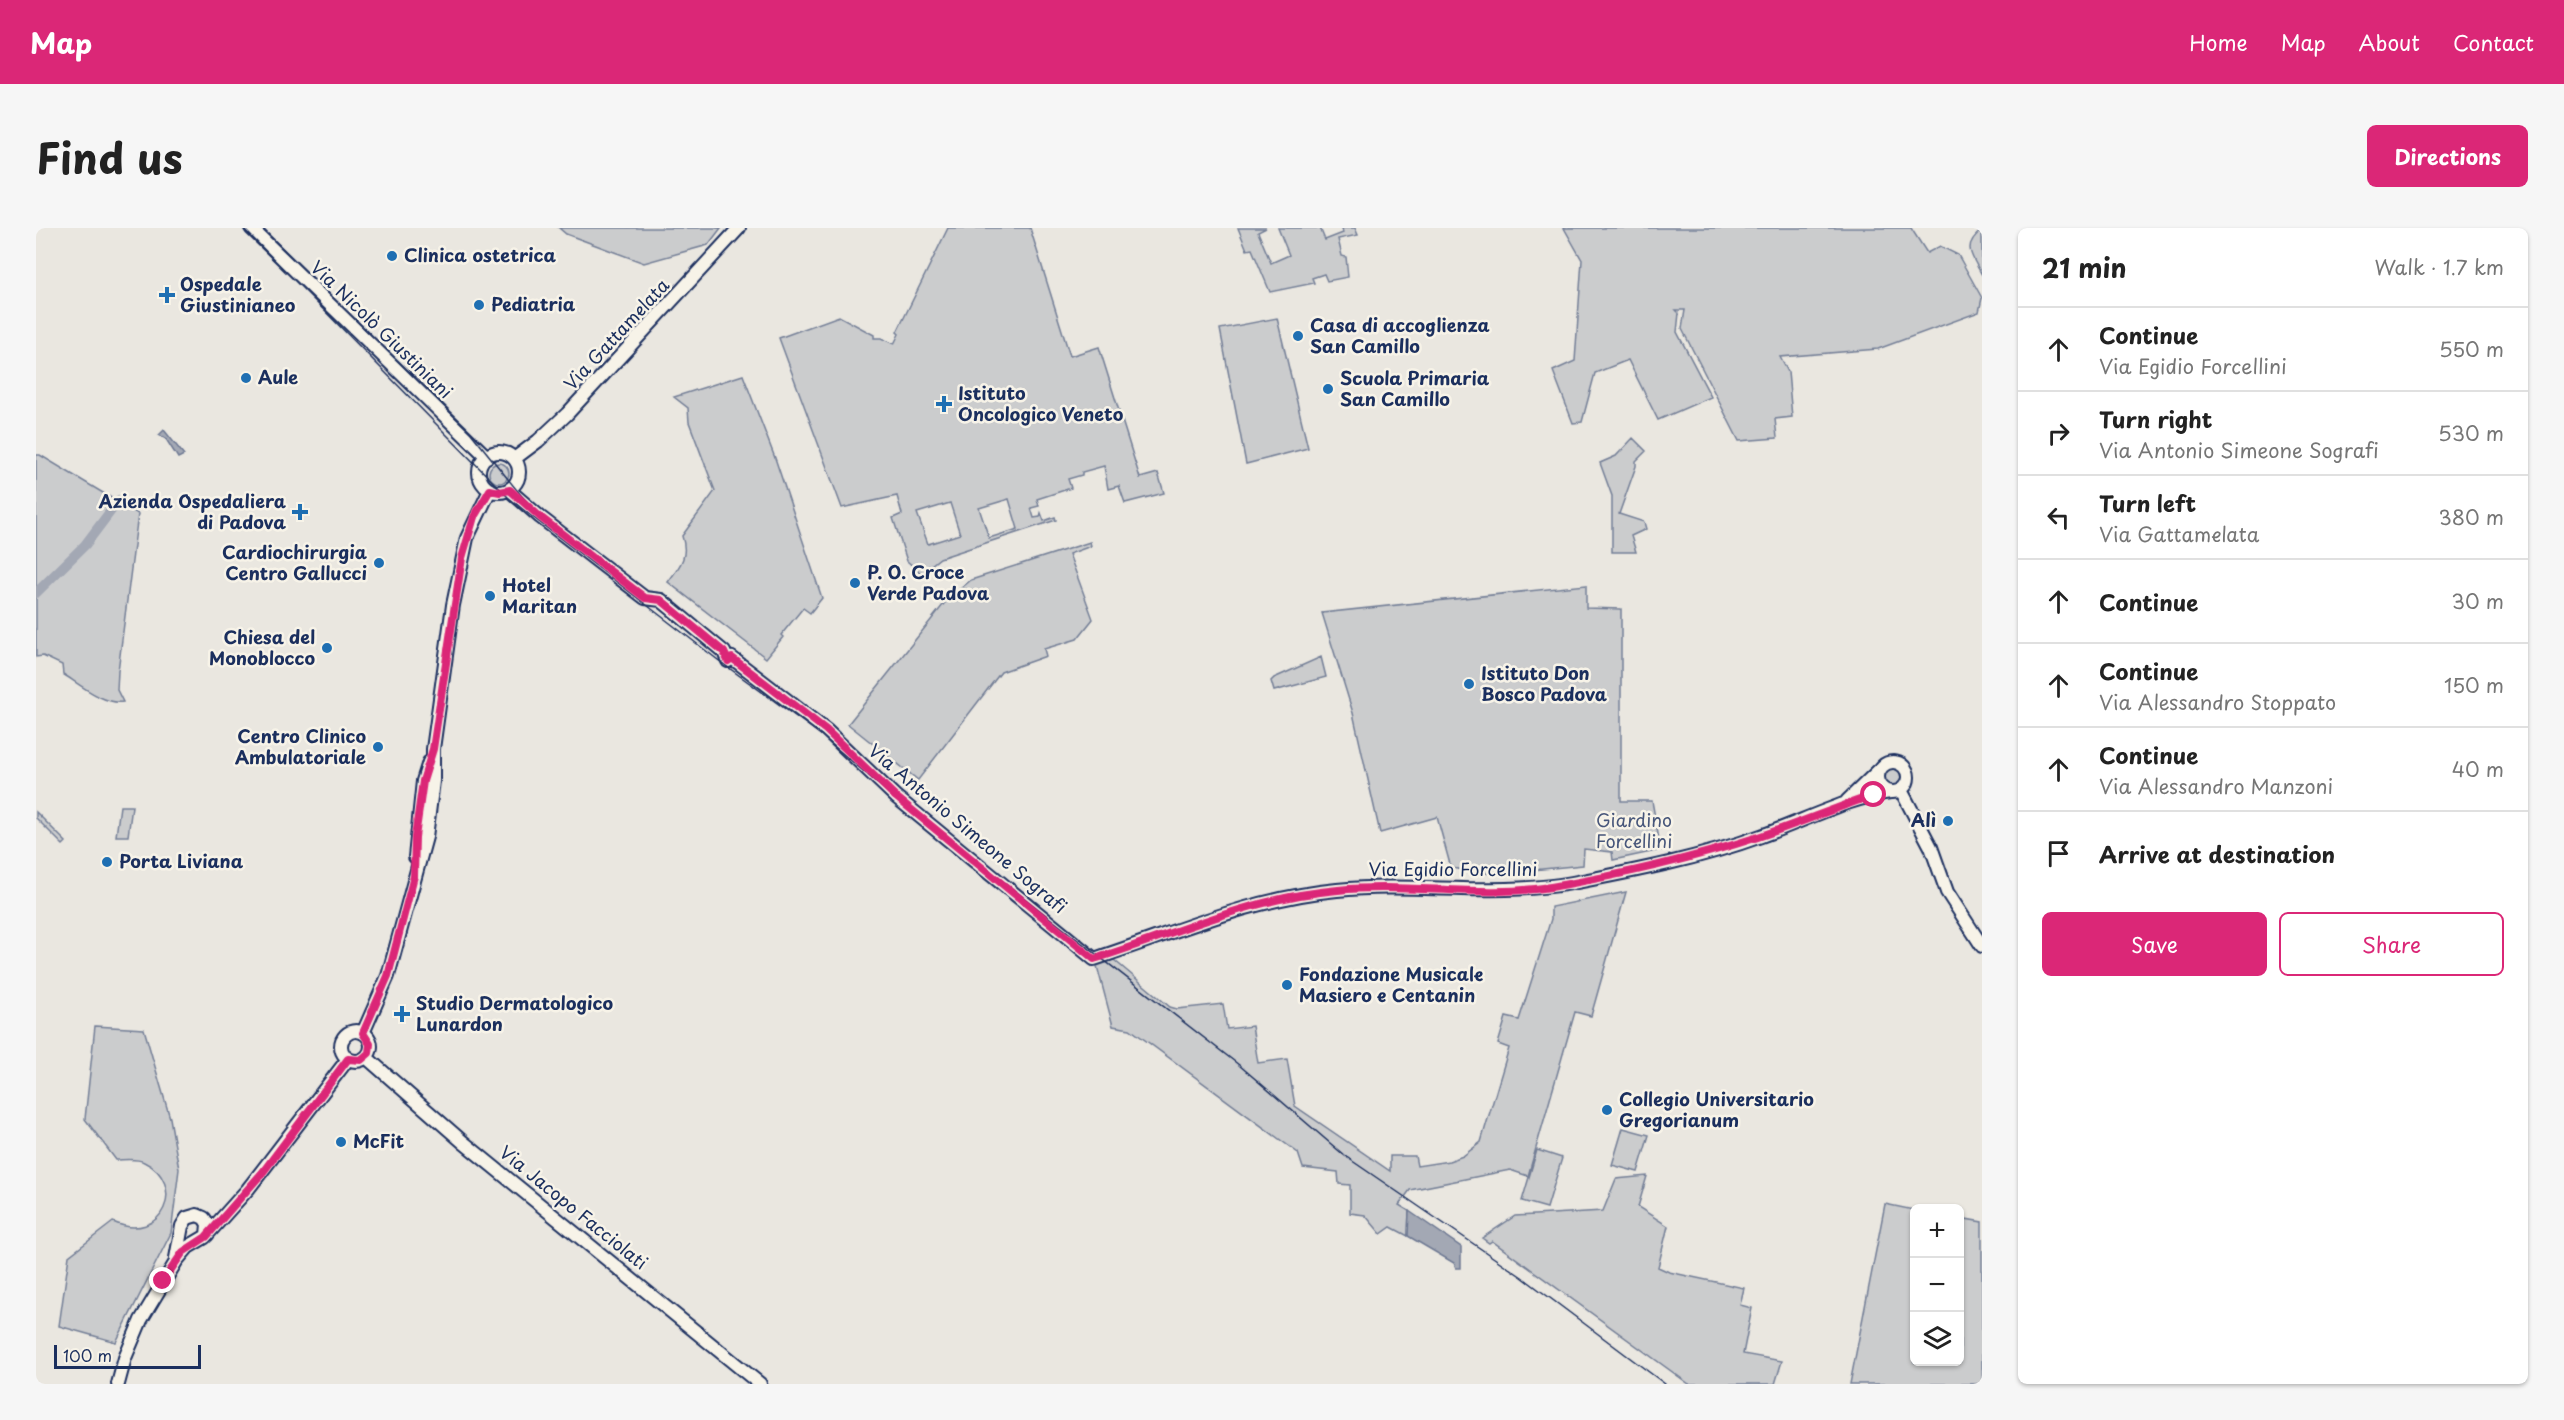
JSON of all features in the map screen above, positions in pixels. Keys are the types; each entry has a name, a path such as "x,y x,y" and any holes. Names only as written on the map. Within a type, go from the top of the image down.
{"street":[{"name":"Via Nicolò Giustiniani","path":"251,228 487,457"},
{"name":"Via Gattamelata","path":"514,459 538,441 567,414 739,228"},
{"path":"497,452 514,459 519,468 519,478 510,490 500,492 490,490 482,482 479,472 487,457 497,452"},
{"path":"363,1033 388,976 426,837 433,781 433,749 462,558 474,517 490,490"},
{"name":"Via Antonio Simeone Sografi","path":"510,490 540,517 645,598 661,600 724,652 728,661 732,658 826,730 896,797 1094,959"},
{"path":"1895,791 1908,777 1904,767 1889,762 1880,769 1878,780 1880,786 1895,791 1931,848 1950,898 1982,946"},
{"name":"Via Egidio Forcellini","path":"1846,802 1880,769"},
{"name":"Via Egidio Forcellini","path":"1094,959 1217,915 1318,892 1400,887 1522,889 1597,878 1685,858 1760,837 1846,802 1895,791"},
{"path":"353,1031 363,1033 370,1044 366,1057 354,1061 348,1059 342,1052 344,1037 353,1031"},
{"name":"Via Jacopo Facciolati","path":"366,1057 463,1142 760,1384"},
{"path":"118,1384 125,1358 141,1320 172,1267 183,1252 202,1238 263,1172 348,1059"},
{"path":"172,1267 178,1253 183,1222 189,1216 213,1218 227,1212"},
{"path":"202,1216 208,1224 202,1238"},
{"path":"182,1229 186,1238 202,1238"}],"green space":[{"path":"559,228 721,228 708,245 644,263 566,234"},
{"name":"Istituto Oncologico Veneto","path":"948,228 1030,228 1070,356 1099,347 1140,478 1158,473 1164,493 1125,503 1119,486 1108,489 1104,466 1082,472 1082,475 1068,479 1071,488 1037,499 1039,506 1031,508 1034,518 1040,517 1041,513 1044,521 1055,517 1056,520 940,558 921,573 907,561 893,518 902,514 897,496 842,508 779,338 839,316 874,335 874,338 881,338 894,344 899,334 897,332","holes":["1009,499 1018,529 989,538 979,508","950,503 960,534 928,544 917,513"]},
{"path":"1238,228 1266,228 1258,232 1271,263 1289,255 1278,228 1320,228 1325,240 1343,233 1342,228 1355,228 1358,235 1338,239 1342,256 1346,257 1348,277 1327,281 1324,274 1312,278 1314,283 1270,292 1252,249 1247,250"},
{"path":"1564,228 1911,228 1927,253 1940,246 1958,255 1982,298 1979,312 1878,349 1780,357 1788,372 1792,417 1775,419 1777,438 1739,441 1682,329 1685,310 1676,310 1679,313 1677,332 1711,397 1658,420 1628,360 1595,373 1582,422 1573,423 1553,371 1575,361 1582,260"},
{"path":"1982,230 1982,275 1972,257 1970,246"},
{"path":"1277,318 1308,448 1246,464 1220,329"},
{"path":"743,375 775,458 822,598 810,613 803,608 766,658 668,582 680,566 684,556 682,536 715,491 689,422 688,408 674,397"},
{"path":"1633,438 1646,451 1636,461 1619,514 1644,522 1646,529 1631,536 1636,552 1612,552 1612,496 1600,463 1616,456"},
{"path":"36,455 40,455 138,514 118,671 117,690 123,702 100,697 63,674 62,665 43,656 36,657"},
{"path":"499,463 506,466 509,473 506,480 499,483 492,480 489,473 492,466"},
{"path":"1090,542 1091,546 1069,554 1093,619 1077,639 1044,649 1046,656 1001,672 918,780 848,724 947,600 971,580"},
{"name":"Giardino Forcellini","path":"1586,585 1586,608 1621,609 1621,801 1652,801 1661,850 1613,860 1612,852 1584,849 1583,865 1492,874 1451,868 1437,817 1380,833 1353,713 1322,613"},
{"path":"1321,657 1326,677 1274,691 1271,681 1274,678"},
{"path":"1893,768 1901,773 1902,777 1897,785 1893,786 1885,781 1884,777 1889,769"},
{"path":"120,806 132,806 128,836 116,836"},
{"path":"36,812 66,842 63,845 36,818"},
{"path":"1626,892 1591,1016 1575,1012 1528,1176 1510,1170 1410,1190 1399,1205 1409,1211 1408,1236 1391,1227 1381,1234 1365,1215 1350,1213 1350,1185 1339,1184 1338,1172 1303,1168 1298,1153 1130,1029 1113,1026 1097,966 1114,960 1170,1007 1177,1009 1223,1004 1227,1029 1252,1026 1258,1063 1287,1059 1295,1106 1390,1171 1390,1156 1415,1156 1417,1166 1449,1161 1463,1156 1481,1142 1509,1048 1498,1044 1506,1017 1519,1020 1551,919 1551,907"},
{"path":"95,1026 144,1029 170,1118 179,1169 171,1233 116,1342 59,1326 69,1256 113,1222 130,1227 145,1225 156,1219 164,1208 167,1196 165,1183 157,1172 141,1161 116,1160 85,1119"},
{"path":"1623,1128 1649,1135 1638,1172 1612,1165"},
{"path":"1537,1150 1562,1158 1547,1208 1522,1201"},
{"path":"1647,1176 1638,1207 1668,1226 1658,1267 1669,1272 1744,1288 1740,1305 1752,1308 1743,1354 1782,1361 1775,1384 1689,1384 1492,1241 1489,1243 1482,1238 1515,1216 1603,1211 1616,1179"},
{"path":"1885,1204 1910,1209 1910,1366 1964,1366 1964,1219 1982,1222 1982,1384 1850,1384"}],"shaded area":[{"path":"164,430 184,455 178,458 166,439 159,435"},
{"path":"1409,1211 1461,1247 1461,1268 1456,1268 1454,1263 1408,1236"}],"waterway":[{"path":"36,593 85,545 119,500"}],"tram line":[{"path":"243,228 508,497 530,515 718,660 821,735 895,798 1239,1065 1345,1156 1522,1277 1665,1384"},
{"path":"262,228 471,433 528,504"}],"place":[{"name":"Clinica ostetrica","path":"392,256"},
{"name":"Ospedale Giustinianeo","path":"167,295"},
{"name":"Pediatria","path":"479,305"},
{"name":"Casa di accoglienza San Camillo","path":"1298,336"},
{"name":"Aule","path":"246,378"},
{"name":"Scuola Primaria San Camillo","path":"1328,389"},
{"name":"Istituto Oncologico Veneto","path":"944,404"},
{"name":"Azienda Ospedaliera di Padova","path":"300,512"},
{"name":"Cardiochirurgia Centro Gallucci","path":"379,563"},
{"name":"P. O. Croce Verde Padova","path":"855,583"},
{"name":"Hotel Maritan","path":"490,596"},
{"name":"Chiesa del Monoblocco","path":"327,648"},
{"name":"Istituto Don Bosco Padova","path":"1469,684"},
{"name":"Centro Clinico Ambulatoriale","path":"378,747"},
{"name":"Alì","path":"1948,821"},
{"name":"Porta Liviana","path":"107,862"},
{"name":"Fondazione Musicale Masiero e Centanin","path":"1287,985"},
{"name":"Studio Dermatologico Lunardon","path":"402,1014"},
{"name":"Collegio Universitario Gregorianum","path":"1607,1110"},
{"name":"McFit","path":"341,1142"}],"route":[{"path":"163,1281 183,1252 206,1237 215,1224 263,1172 348,1059 361,1060 369,1053 369,1040 363,1033 388,976 414,876 415,837 423,781 433,749 453,605 466,538 474,517 490,490 505,492 510,490 518,500 645,598 661,600 724,652 728,661 732,658 826,730 896,797 1094,959 1217,915 1318,892 1400,887 1522,889 1597,878 1685,858 1760,837 1846,802 1874,795"}]}
